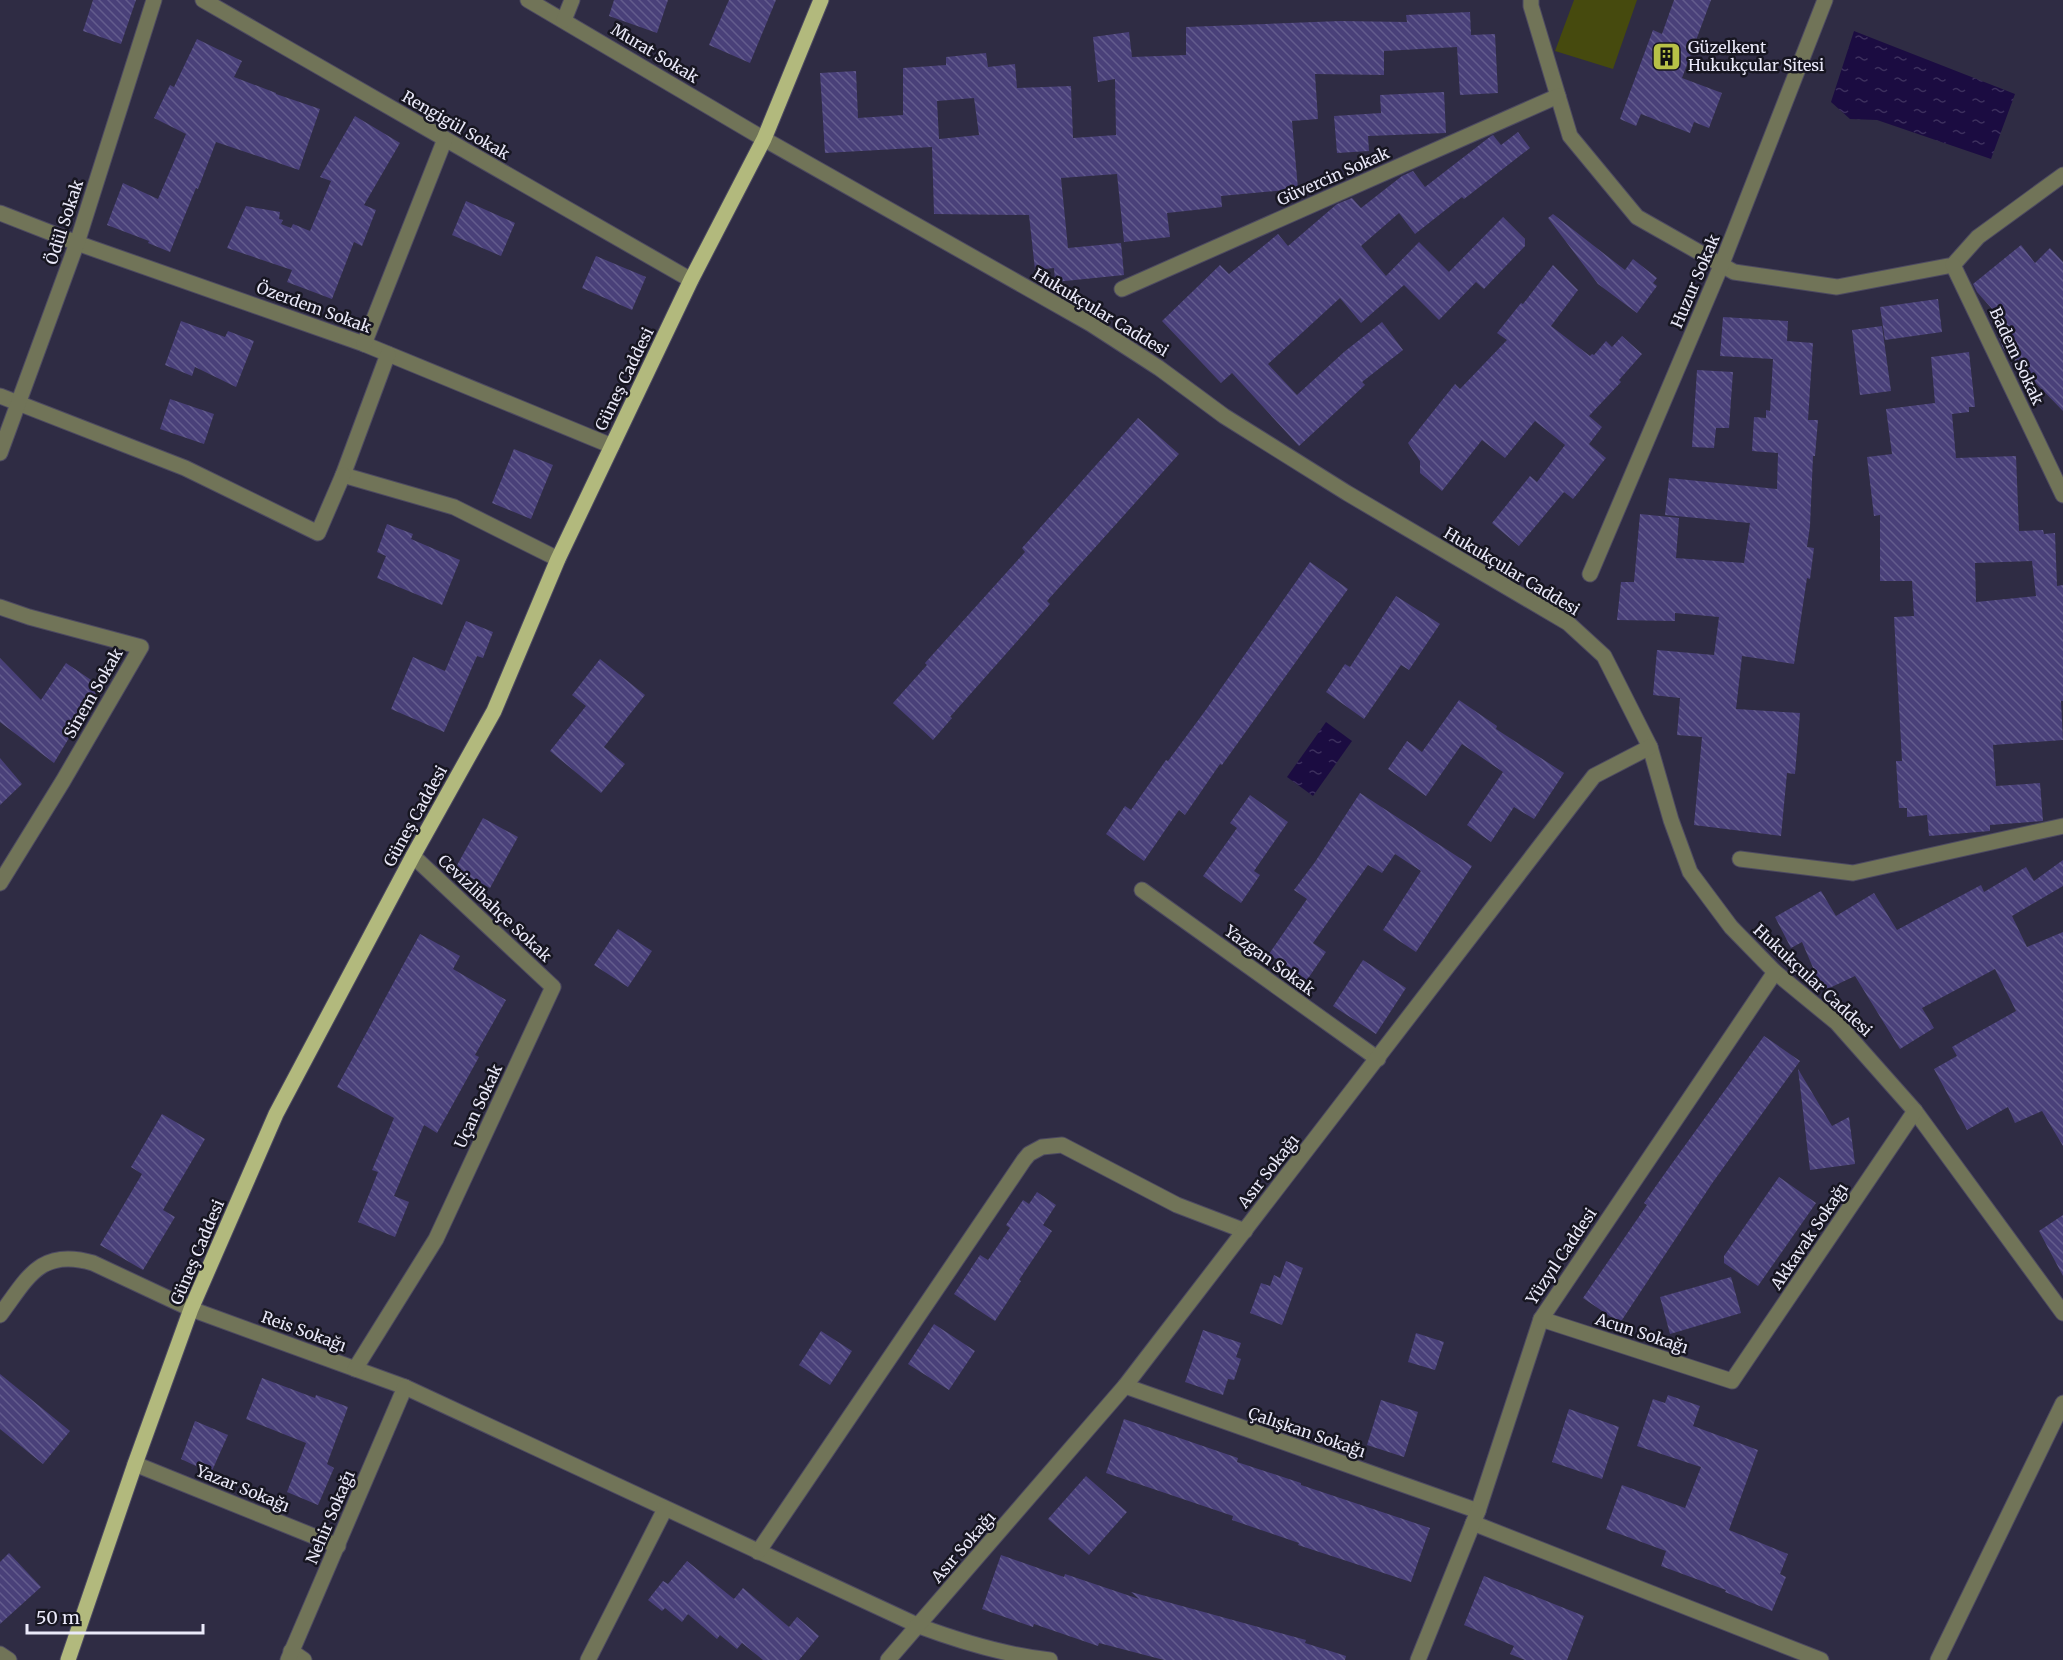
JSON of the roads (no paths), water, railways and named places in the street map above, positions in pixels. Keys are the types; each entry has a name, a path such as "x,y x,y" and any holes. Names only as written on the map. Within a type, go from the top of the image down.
{"main road":[{"name":"Güneş Caddesi","path":"68,1660 191,1309 276,1114 413,856 494,711 558,559 691,280 764,139 821,0"}],"street":[{"name":"Ödül Sokak","path":"0,453 77,243 154,0"},
{"name":"Rengigül Sokak","path":"203,0 691,280"},
{"name":"Murat Sokak","path":"528,0 764,139"},
{"path":"564,20 572,0"},
{"path":"1531,0 1570,136 1637,217 1734,272 1838,287 1953,265 1978,237 2063,175"},
{"name":"Huzur Sokak","path":"1590,574 1721,266 1826,0"},
{"name":"Güvercin Sokak","path":"1122,289 1558,96"},
{"path":"364,344 445,139"},
{"name":"Hukukçular Caddesi","path":"764,139 1091,324 1262,440 1347,493 1568,623 1604,656 1650,747 1671,820 1690,872 1731,927 1775,972 1838,1023 1915,1111 2063,1313"},
{"name":"Özerdem Sokak","path":"0,213 77,243 364,344 612,446"},
{"name":"Badem Sokak","path":"1953,265 2063,495"},
{"path":"0,396 185,468 318,533 343,475 388,354"},
{"path":"343,475 454,507 558,559"},
{"name":"Sinem Sokak","path":"0,607 141,647 0,883"},
{"name":"Asır Sokağı","path":"888,1660 1125,1386 1594,776 1650,747"},
{"path":"1740,859 1853,873 2063,825"},
{"name":"Cevizlibahçe Sokak","path":"413,856 553,987"},
{"name":"Yazgan Sokak","path":"1142,890 1378,1059"},
{"name":"Yüzyıl Caddesi","path":"1418,1660 1475,1517 1541,1319 1775,972"},
{"name":"Uçan Sokak","path":"355,1369 436,1239 553,987"},
{"name":"Akkavak Sokağı","path":"1732,1381 1915,1111"},
{"path":"758,1552 1024,1160 1035,1150 1052,1145 1062,1145 1177,1204 1245,1231"},
{"name":"Reis Sokağı","path":"0,1315 36,1268 60,1259 93,1263 191,1309 405,1387 919,1626 969,1645 1020,1657 1050,1660"},
{"name":"Acun Sokağı","path":"1541,1319 1732,1381"},
{"name":"Çalışkan Sokağı","path":"1125,1386 1475,1517 1821,1660"},
{"name":"Nehir Sokağı","path":"289,1655 405,1387"},
{"path":"1938,1660 2063,1404"},
{"name":"Yazar Sokağı","path":"135,1464 338,1546"},
{"path":"588,1660 665,1509"},
{"path":"0,1654 9,1660"},
{"path":"289,1655 304,1660"}],"water":[{"path":"1854,31 2015,94 1991,159 1877,120 1850,119 1831,102"},
{"path":"1326,722 1352,741 1313,796 1287,777"}],"place":[{"name":"Güzelkent Hukukçular Sitesi","path":"1667,56"}]}
